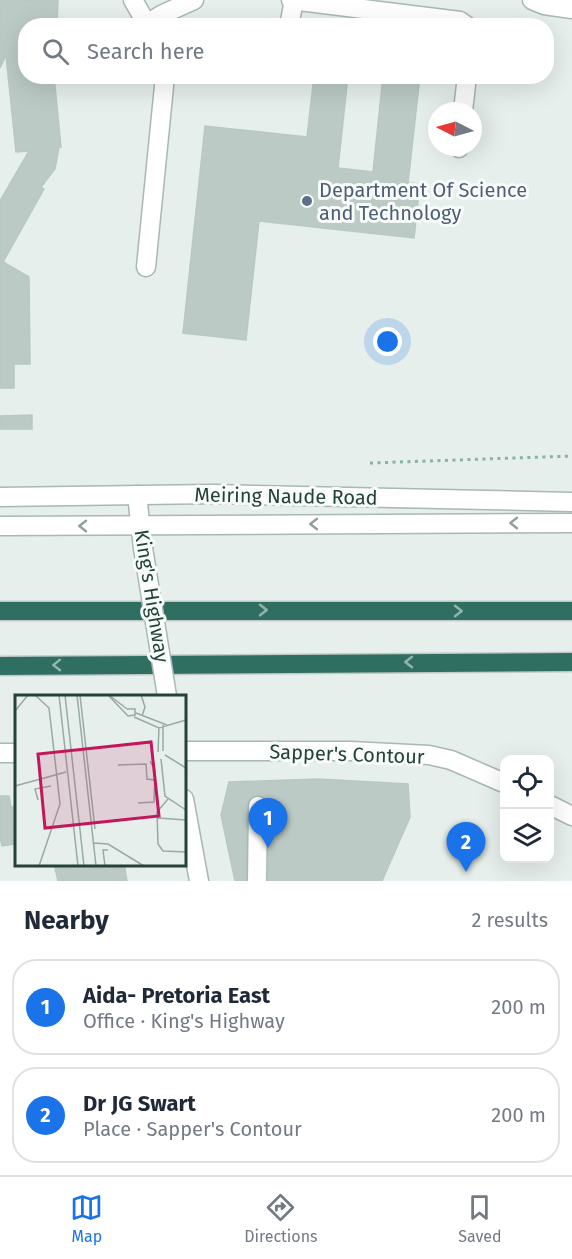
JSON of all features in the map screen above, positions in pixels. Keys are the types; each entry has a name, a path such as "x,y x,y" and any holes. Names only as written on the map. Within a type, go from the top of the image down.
{"highway":[{"path":"0,611 572,611"},
{"path":"0,666 572,662"}],"street":[{"path":"133,0 155,18 194,0"},
{"path":"290,18 292,0 436,18"},
{"path":"532,0 544,5 572,9"},
{"path":"147,267 164,84"},
{"path":"464,102 466,84"},
{"name":"Meiring Naude Road","path":"0,497 224,494 572,502"},
{"name":"King's Highway","path":"137,495 143,548 167,695"},
{"name":"Meiring Naude Road","path":"0,526 572,523"},
{"name":"Sapper's Contour","path":"186,751 363,751 429,754 451,760 500,781"},
{"path":"257,881 258,806"},
{"path":"554,807 572,816"},
{"path":"186,810 199,881"}],"path":[{"path":"370,463 572,456"}],"building":[{"path":"0,0 58,0 57,18 18,18 18,84 55,84 61,147 59,147 55,169 41,187 44,189 3,262 29,277 30,364 14,364 14,388 0,388 0,201 29,151 16,152 6,55 0,68"},
{"name":"Department Of Science and Technology","path":"313,84 347,84 338,168 373,172 382,84 419,84 408,183 420,184 414,238 259,221 246,340 183,333 205,126 307,137"},
{"path":"32,415 32,429 0,429 0,416"},
{"path":"318,779 408,784 410,817 382,881 268,881 269,806 264,797 258,795 249,800 247,806 246,881 235,881 221,815 229,782"},
{"path":"0,796 9,796 11,807 15,807 15,844 2,846"},
{"path":"54,866 124,866 127,881 58,881"}],"place":[{"name":"Department Of Science and Technology","path":"307,201"},
{"name":"Aida- Pretoria East","path":"268,848"},
{"name":"Dr JG Swart","path":"466,872"}]}
